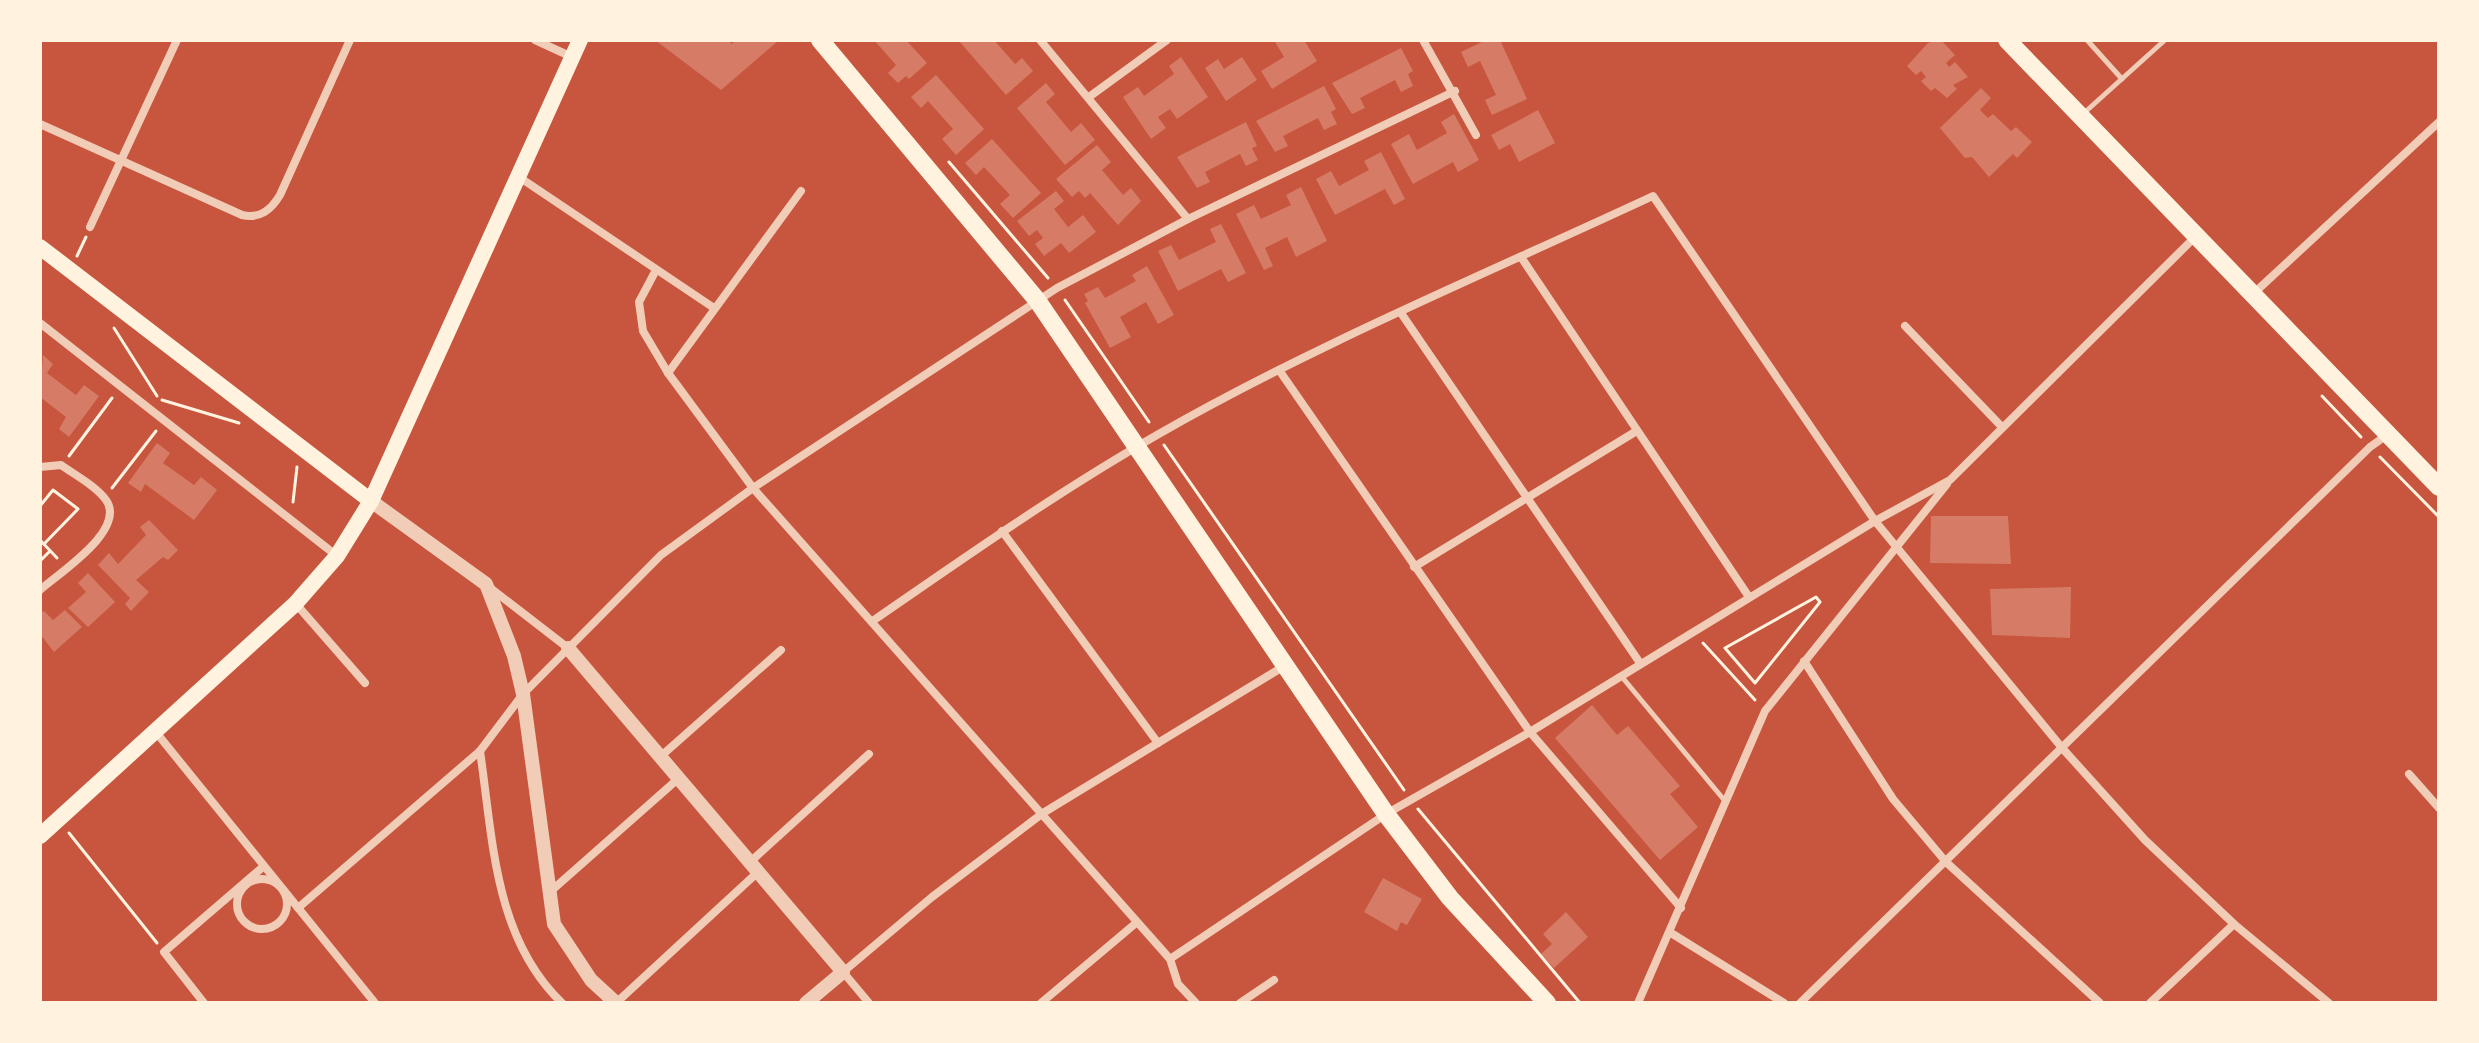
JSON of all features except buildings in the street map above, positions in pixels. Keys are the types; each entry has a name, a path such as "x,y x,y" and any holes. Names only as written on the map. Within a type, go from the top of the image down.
{"main road":[{"path":"41,832 58,820 295,604 337,556 371,501 580,40"},
{"path":"820,40 1037,300 1386,814 1450,898 1547,1003"},
{"path":"2007,40 2387,435 2438,483"},
{"path":"40,247 371,501"}],"street":[{"path":"88,231 177,40"},
{"path":"40,124 242,215 261,215 280,195 350,40"},
{"path":"535,40 572,57"},
{"path":"1040,40 1188,219"},
{"path":"1089,97 1167,40"},
{"path":"1423,40 1455,91 1476,135"},
{"path":"298,908 480,751 523,694 661,555 753,488 1057,288 1188,219 1455,91"},
{"path":"2252,294 2439,122"},
{"path":"519,177 714,308"},
{"path":"668,373 801,191"},
{"path":"874,620 1002,531 1157,435 1279,370 1653,196 1875,521 2063,749 2145,840 2234,924 2329,1003"},
{"path":"1638,1003 1765,711 1950,480 2196,236"},
{"path":"1521,257 1635,432 1749,597"},
{"path":"656,270 639,302 639,314 643,331 668,373 753,488 874,620 1170,959 1178,984 1196,1003"},
{"path":"1401,313 1525,499 1640,663"},
{"path":"40,323 337,556"},
{"path":"1905,326 2002,427"},
{"path":"1279,370 1530,732 1681,908"},
{"path":"1414,567 1635,432"},
{"path":"1800,1003 2370,447 2387,435"},
{"path":"40,467 63,466 105,497 110,519 103,536 40,590"},
{"path":"1170,959 1386,814 1530,732 1875,521 1950,480"},
{"path":"371,501 568,648 869,1003"},
{"path":"1002,531 1158,743"},
{"path":"486,584 514,656 523,694 554,924 573,957 616,1003 869,754"},
{"path":"295,604 365,683"},
{"path":"660,757 781,650"},
{"path":"1804,661 1893,799 1946,862 2100,1003"},
{"path":"806,1003 932,897 1043,813 1286,665"},
{"path":"155,731 375,1003"},
{"path":"480,751 506,911 529,965 562,1003"},
{"path":"2409,774 2439,808"},
{"path":"550,892 679,778"},
{"path":"204,1003 164,952 264,866"},
{"path":"260,878 274,881 285,892 288,907 282,920 271,928 256,929 244,923 237,910 237,896 244,883 260,878"},
{"path":"1041,1003 1136,923"},
{"path":"2150,1003 2234,924"},
{"path":"1671,933 1784,1003"},
{"path":"1240,1003 1274,980"}],"lane":[{"path":"2087,40 2122,79"},
{"path":"2081,117 2165,40"},
{"path":"1621,676 1726,802"}],"path":[{"path":"1109,40 1116,40"},
{"path":"949,162 1057,288 1411,801 1580,1003"},
{"path":"79,252 88,231"},
{"path":"109,320 159,399 246,425"},
{"path":"63,466 120,388"},
{"path":"105,497 163,422"},
{"path":"285,516 295,498 295,470 307,452"},
{"path":"40,506 53,490 78,509 42,542 66,567"},
{"path":"40,561 50,551"},
{"path":"1816,597 1820,602 1755,683 1740,665 1725,648 1816,597"},
{"path":"1693,632 1765,711"},
{"path":"1730,674 1740,665"},
{"path":"58,820 164,952"}]}
